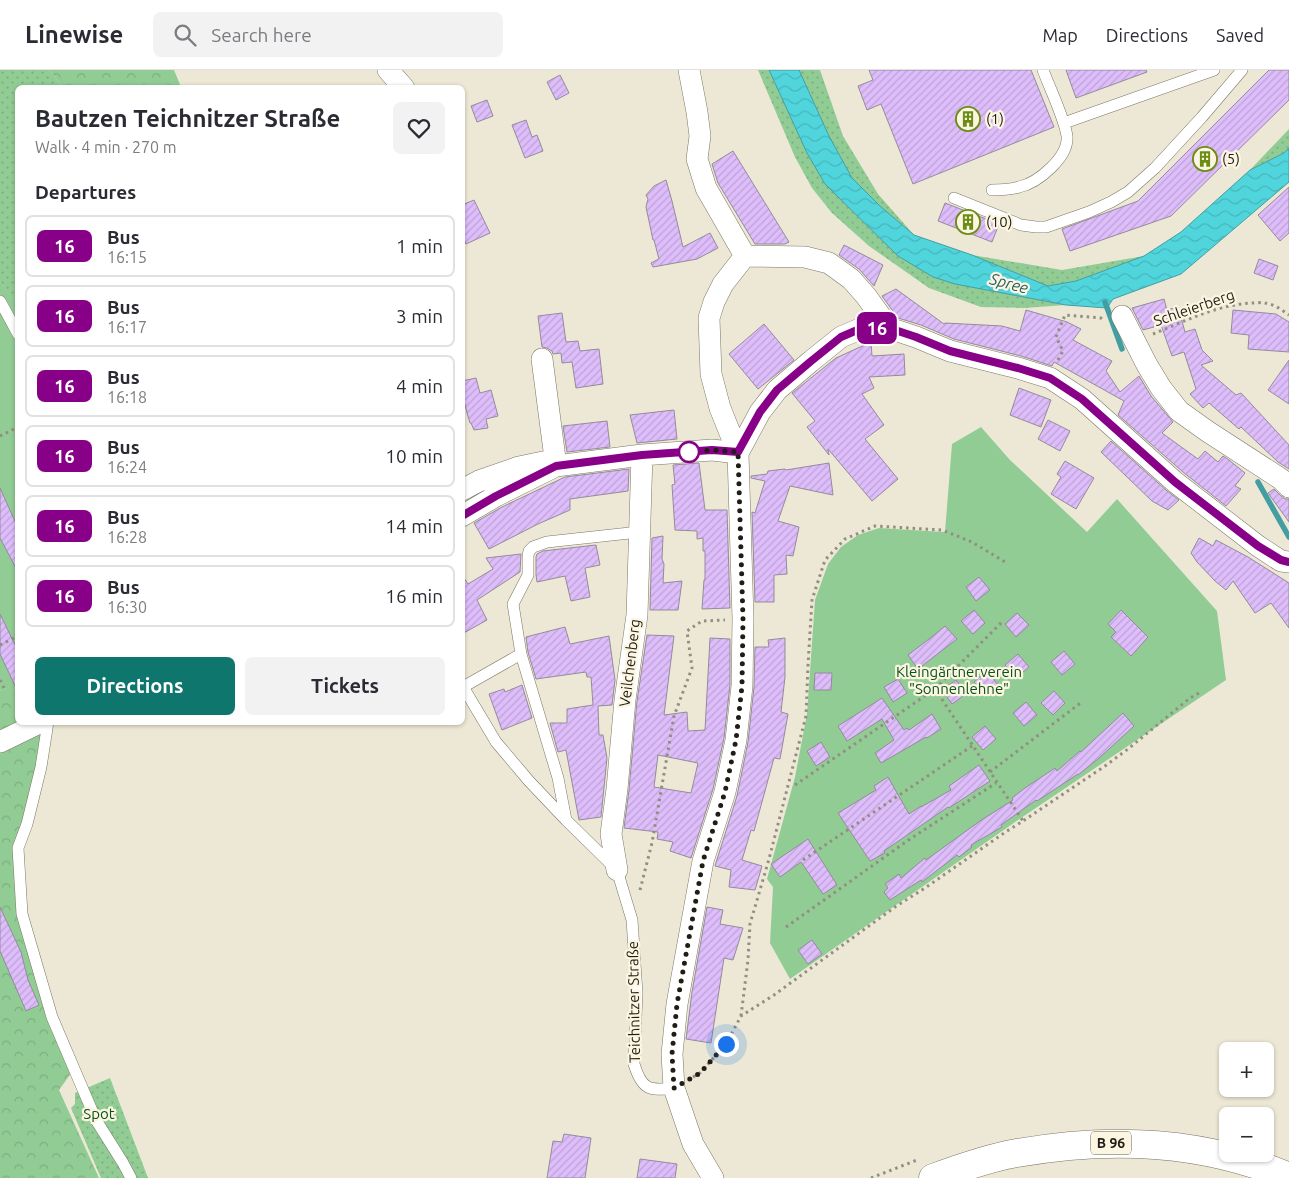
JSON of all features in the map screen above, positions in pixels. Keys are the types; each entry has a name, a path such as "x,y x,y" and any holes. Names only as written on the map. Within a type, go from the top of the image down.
{"main road":[{"name":"B 96","path":"933,1178 966,1166 1016,1153 1067,1146 1112,1143 1160,1145 1205,1151 1252,1163 1289,1176"}],"street":[{"path":"388,70 401,85"},
{"path":"689,70 700,136 697,158 706,188 745,256"},
{"path":"745,256 805,257 829,263 851,279 889,328"},
{"path":"713,1178 693,1144 674,1088 672,1054 677,1004 703,861 725,792 736,740 742,686 743,619 738,452 720,408 711,374 708,318 723,284 745,256"},
{"path":"1114,320 1134,340 1146,365 1161,388 1179,410 1207,431 1281,478 1289,487"},
{"path":"738,452 760,412 777,390 810,362 841,337 862,328 889,328 950,351 1050,378 1082,399 1175,482 1258,546 1281,560 1289,562"},
{"path":"542,359 556,466"},
{"path":"465,514 496,496 556,466 642,455 712,450 738,452"},
{"name":"Veilchenberg","path":"617,870 610,834 617,789 625,700 637,615 642,455"},
{"path":"465,488 479,481 519,467 543,462 556,466"},
{"path":"0,742 34,725"}],"lane":[{"path":"992,190 1021,187 1051,168 1064,153 1067,138 1064,123 1044,70"},
{"path":"1064,123 1214,70"},
{"path":"954,198 1021,225 1036,227 1046,227 1089,212 1128,192 1156,168 1242,70"},
{"path":"0,300 15,328"},
{"path":"566,820 558,778 521,654 513,604 528,575 528,556 532,547 548,542 639,532"},
{"name":"Teichnitzer Straße","path":"465,685 521,654"},
{"name":"Teichnitzer Straße","path":"465,689 496,742 529,782 617,870 632,920 637,993 634,1064 640,1079 649,1088 657,1090 674,1088"},
{"path":"47,725 27,824 18,848 22,914 52,1017 96,1120 131,1178"}],"path":[{"name":"Schleierberg","path":"1134,340 1218,309 1244,303 1265,302 1280,308 1289,315"},
{"path":"1050,378 1063,351 1056,337 1065,315 1114,320"},
{"path":"0,436 15,428"},
{"path":"674,1088 700,1073 726,1044 741,1016 748,960 750,924 806,716 812,600 825,560 845,539 874,526 942,530 972,542 1005,562"},
{"path":"632,920 652,842 674,716 692,668 687,631 702,621 743,619"},
{"path":"795,785 935,689 1002,622"},
{"path":"0,645 15,638"},
{"path":"0,680 4,688"},
{"path":"935,689 1023,822"},
{"path":"741,1016 774,995 895,907 1128,749 1190,698 1199,693"},
{"path":"990,772 1083,701"},
{"path":"803,860 972,746"},
{"path":"786,927 910,839 996,783"}],"green space":[{"path":"0,70 49,70 61,85 15,85 15,306 0,281"},
{"path":"49,70 174,70 180,85 61,85"},
{"path":"758,70 769,70 807,153 825,184 898,256 933,277 955,284 1066,305 1024,308 981,307 929,288 869,246 832,213 812,188 795,157"},
{"path":"799,70 820,70 843,136 878,194 914,235 880,206 852,178 829,136"},
{"path":"1289,129 1289,148 1284,153 1250,170"},
{"path":"972,255 1062,270 1144,256 1076,281 1048,286"},
{"path":"0,281 15,304 15,685 0,691"},
{"name":"Kleingärtnerverein \"Sonnenlehne\"","path":"981,427 1010,460 1087,532 1117,499 1217,611 1226,680 1018,820 790,979 770,943 773,887 767,879 795,777 807,714 815,600 828,564 841,547 858,535 879,528 945,532 952,444"},
{"path":"15,685 15,725 48,725 18,848 22,914 74,1069 59,1090 99,1178 0,1178 0,691"},
{"name":"Spot","path":"110,1078 148,1178 101,1178 71,1108 75,1104 75,1093"}],"water":[{"name":"Spree","path":"769,70 799,70 829,136 852,178 880,206 914,235 972,255 1048,286 1076,281 1144,256 1181,232 1250,170 1284,153 1289,148 1289,182 1181,274 1113,299 1107,308 1066,305 955,284 933,277 898,256 825,184 807,153"}],"building":[{"name":"(1)","path":"869,70 1031,70 1054,127 913,184 881,104 867,110 858,86 873,80"},
{"path":"1066,70 1146,70 1147,72 1076,98"},
{"path":"1269,70 1289,70 1289,100 1171,216 1070,251 1062,229 1138,201"},
{"path":"560,75 569,93 556,100 547,82"},
{"path":"487,100 493,116 477,122 471,106"},
{"path":"526,120 532,137 537,135 543,151 525,158 512,125"},
{"path":"733,151 789,242 785,244 755,244 718,183 712,164"},
{"path":"666,180 683,247 710,233 718,248 697,259 653,267 651,263 659,259 646,207 648,199 646,195 654,186"},
{"path":"1289,187 1289,233 1280,241 1258,215"},
{"path":"474,200 490,233 466,244 465,242 465,204"},
{"name":"(10)","path":"945,203 999,224 992,242 938,221"},
{"path":"844,245 883,265 874,286 859,269 839,255"},
{"path":"1259,259 1278,266 1273,280 1254,273"},
{"path":"896,289 944,324 1002,326 1020,331 1026,310 1067,322 1081,329 1073,340 1112,361 1106,371 1120,392 1139,376 1151,396 1173,422 1162,433 1198,459 1205,451 1218,462 1223,456 1229,460 1245,473 1235,486 1241,489 1226,506 1183,472 1118,415 1124,401 1054,362 1052,366 954,339 921,325 898,318 882,296"},
{"path":"1164,299 1167,310 1178,307 1185,332 1195,329 1202,350 1213,361 1201,365 1236,395 1241,393 1289,445 1289,469 1278,462 1241,427 1239,429 1209,403 1203,408 1190,394 1196,389 1184,352 1172,356 1161,325 1143,330 1132,308"},
{"path":"1233,310 1276,314 1289,322 1289,352 1248,349 1249,335 1231,333"},
{"path":"562,313 566,342 578,341 580,351 599,349 603,384 576,388 572,362 562,363 561,353 553,354 552,351 542,347 538,316"},
{"path":"764,324 794,360 758,389 729,354"},
{"path":"871,342 872,356 904,354 905,375 869,377 874,388 862,394 884,425 865,439 898,479 872,501 828,449 829,455 807,427 815,421 792,393 836,358"},
{"path":"1289,360 1289,404 1268,390"},
{"path":"476,378 480,393 491,390 498,416 486,419 488,428 474,430 470,423 465,404 465,380"},
{"path":"1019,388 1051,400 1041,427 1010,415"},
{"path":"674,410 677,439 637,443 630,415"},
{"path":"1048,420 1070,431 1060,451 1038,439"},
{"path":"607,421 610,447 567,452 563,426"},
{"path":"1111,441 1179,500 1168,510 1152,501 1101,452"},
{"path":"1065,461 1094,478 1076,509 1051,494 1061,477 1057,474"},
{"path":"699,463 705,510 727,510 730,608 702,609 705,579 703,538 697,539 697,531 675,530 672,485 675,484 673,465"},
{"path":"829,463 833,495 790,486 778,521 799,527 793,556 786,555 787,574 774,575 774,602 755,602 752,512 755,513 765,481 751,478 751,476 767,474 768,471"},
{"path":"629,469 628,491 570,499 570,510 489,549 474,523 502,507 565,477"},
{"path":"0,488 15,521 15,566 0,538"},
{"path":"1274,489 1285,499 1289,499 1289,522 1268,493"},
{"path":"663,536 663,583 682,581 678,610 650,610 652,538"},
{"path":"1199,538 1213,546 1216,540 1248,557 1289,583 1289,628 1271,603 1255,613 1233,581 1226,590 1215,581 1191,553"},
{"path":"596,545 600,565 585,568 590,597 571,601 565,576 537,582 537,554 543,551"},
{"path":"521,554 520,572 477,600 487,620 465,632 465,580 468,584 493,569 486,558"},
{"path":"979,577 990,590 976,601 966,587"},
{"path":"974,610 985,623 973,634 961,621"},
{"path":"1121,610 1148,637 1131,656 1111,637 1116,632 1108,624"},
{"path":"1017,613 1029,625 1016,637 1005,624"},
{"path":"0,614 15,645 15,686 0,654"},
{"path":"945,626 957,639 918,669 908,655"},
{"path":"565,627 570,644 609,636 615,680 612,705 598,706 599,735 603,735 607,758 601,817 579,820 566,750 558,752 550,723 567,723 567,709 593,705 591,677 587,677 586,672 536,679 528,652 526,637"},
{"path":"647,635 674,636 664,715 687,712 688,731 705,730 710,638 730,639 730,685 724,738 713,789 691,858 670,851 673,842 657,839 658,832 624,828 637,701","holes":["658,755 698,763 691,793 654,787"]},
{"path":"785,638 785,677 781,712 788,714 780,759 774,758 754,831 751,830 742,860 762,866 755,890 729,887 731,870 715,866 737,796 748,742 754,687 755,647 769,647 768,640"},
{"path":"1064,651 1075,664 1062,675 1051,662"},
{"path":"1018,654 1029,667 1016,678 1005,665"},
{"path":"987,671 998,685 984,695 974,682"},
{"path":"815,673 832,673 831,690 814,690"},
{"path":"898,679 907,693 893,702 884,687"},
{"path":"956,680 966,694 952,704 942,690"},
{"path":"522,685 532,718 502,730 489,694 504,689 505,692"},
{"path":"1054,691 1065,703 1053,715 1041,703"},
{"path":"882,698 904,730 907,728 909,730 932,714 941,729 881,763 875,753 894,740 882,719 847,741 838,726"},
{"path":"1026,702 1037,715 1024,726 1013,713"},
{"path":"1123,713 1134,726 1098,759 1078,775 1036,800 1001,825 1002,827 971,845 972,847 959,857 957,855 922,882 921,880 890,900 884,892 888,888 885,884 899,874 901,878 925,858 926,860 1013,800 1012,798 1025,788 1055,768 1057,771 1081,752"},
{"path":"985,726 996,739 983,750 972,737"},
{"path":"821,742 830,757 816,766 807,751"},
{"path":"979,765 990,781 948,807 884,851 885,853 870,861 838,813 876,790 874,786 888,777 909,814 951,790 949,786"},
{"path":"808,839 837,885 823,894 801,862 780,877 771,864"},
{"path":"0,907 21,952 28,980 39,1005 26,1011 0,951"},
{"path":"707,907 723,910 720,924 743,928 733,960 724,958 711,1043 686,1039"},
{"path":"812,940 822,954 808,964 798,950"},
{"path":"564,1134 591,1138 585,1178 547,1178 553,1141 562,1142"},
{"path":"640,1159 677,1164 675,1178 637,1178"}],"waterway":[{"path":"1105,302 1122,349"},
{"path":"1258,482 1289,537"}],"bus line":[{"name":"16","path":"465,514 496,496 556,466 642,455 712,450 738,452 760,412 777,390 810,362 841,337 862,328 889,328 950,351 1050,378 1082,399 1175,482 1258,546 1281,560 1289,562"}],"place":[{"name":"(1)","path":"968,119"},
{"name":"(5)","path":"1205,159"},
{"name":"(10)","path":"968,222"}],"route":[{"path":"689,452 712,450 738,452 743,619 742,686 736,740 725,792 703,861 677,1004 672,1054 674,1088 700,1073 726,1044"}]}
